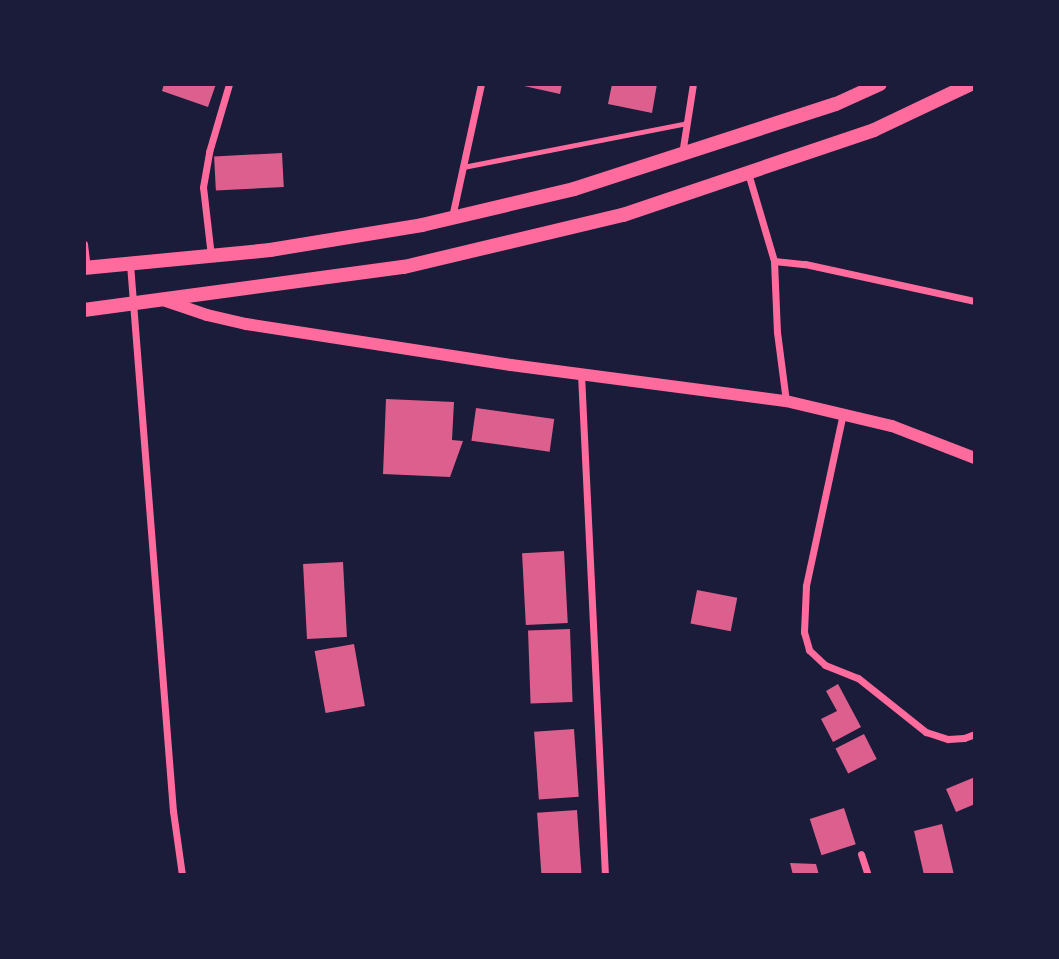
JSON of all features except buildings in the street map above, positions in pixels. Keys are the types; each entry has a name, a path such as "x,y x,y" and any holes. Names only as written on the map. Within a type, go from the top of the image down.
{"main road":[{"path":"85,268 270,250 452,218 573,190 836,104 880,84"},
{"path":"84,310 404,267 623,215 874,130 971,84"}],"street":[{"path":"211,256 203,187 209,152 229,84"},
{"path":"452,218 481,84"},
{"path":"682,154 693,84"},
{"path":"748,172 774,261 776,332 786,401"},
{"path":"84,244 85,268"},
{"path":"774,261 805,264 975,301"},
{"path":"130,264 131,305 173,811 182,875"},
{"path":"166,301 207,316 246,324 581,374 786,401 892,426 975,458"},
{"path":"581,374 605,875"},
{"path":"843,413 806,586 804,632 809,650 825,665 858,678 926,732 948,739 975,734"},
{"path":"861,853 868,875"}],"lane":[{"path":"463,167 687,123"}]}
